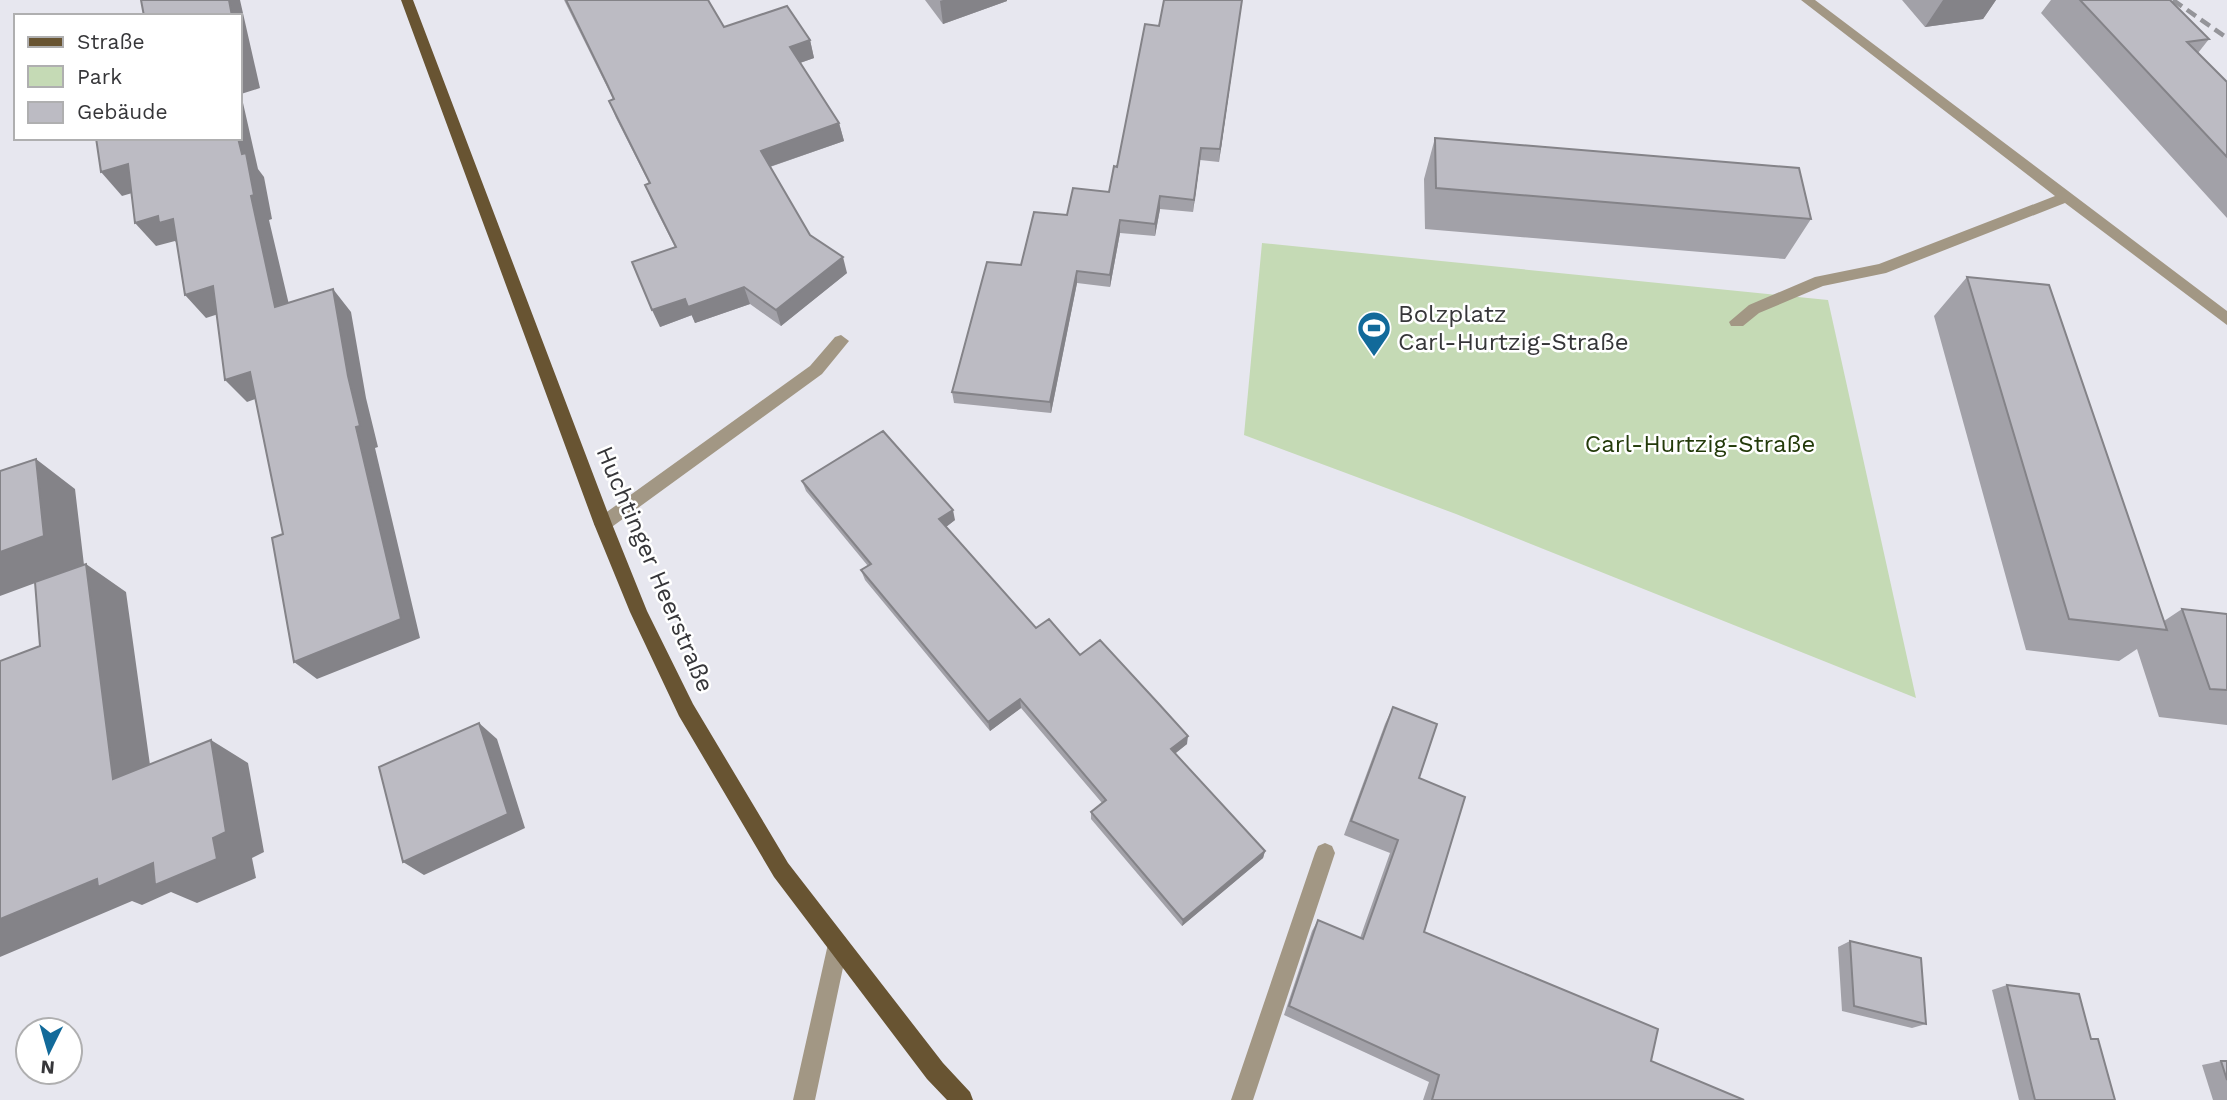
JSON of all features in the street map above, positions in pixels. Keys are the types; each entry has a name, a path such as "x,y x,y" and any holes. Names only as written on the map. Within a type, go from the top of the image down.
{"main road":[{"name":"Huchtinger Heerstraße","path":"407,0 603,524 639,611 686,710 781,870 935,1071 962,1100"}],"street":[{"path":"1807,0 2227,319"},
{"path":"1737,322 1754,309 1820,281 1881,269 2067,197"},
{"path":"603,524 816,370 841,341"},
{"path":"1241,1100 1325,853"},
{"path":"804,1100 838,944"}],"green space":[{"name":"Carl-Hurtzig-Straße","path":"1262,243 1828,300 1916,698 1456,514 1244,435"}],"building":[{"path":"141,0 229,0 232,14 144,14"},
{"path":"566,0 708,0 724,27 787,6 810,40 790,47 839,123 761,151 810,235 843,257 776,310 744,287 688,307 685,299 652,310 632,262 676,247 645,185 650,183 609,101 614,99"},
{"path":"1164,0 1242,0 1220,149 1201,148 1194,200 1160,196 1155,224 1120,220 1110,275 1077,271 1050,402 952,392 987,262 1021,265 1034,212 1067,215 1073,188 1109,192 1114,166 1117,167 1145,24 1159,26"},
{"path":"2080,0 2170,0 2209,39 2187,42 2227,82 2227,157"},
{"path":"1435,138 1799,168 1811,219 1436,188"},
{"path":"96,140 238,140 242,154 246,153 254,195 251,196 275,307 333,289 348,376 360,426 356,427 401,619 294,662 272,538 283,534 250,372 225,380 213,286 185,295 173,219 159,223 158,216 135,223 128,164 101,172"},
{"path":"1967,277 2049,285 2167,630 2069,619"},
{"path":"883,431 953,510 939,519 1036,628 1049,619 1080,655 1100,640 1158,703 1188,736 1171,749 1265,851 1183,920 1091,812 1106,800 1020,699 988,722 861,570 871,564 802,481"},
{"path":"36,459 44,536 0,552 0,471"},
{"path":"86,564 113,779 211,740 226,832 213,838 217,859 155,885 153,863 98,887 97,879 0,919 0,661 40,646 35,582"},
{"path":"2182,609 2227,614 2227,690 2210,689"},
{"path":"1393,707 1437,724 1419,778 1465,797 1424,932 1658,1029 1651,1061 1744,1100 1432,1100 1439,1075 1289,1006 1318,920 1363,939 1398,840 1351,821"},
{"path":"479,723 508,814 403,862 379,767"},
{"path":"1850,941 1921,958 1926,1024 1854,1006"},
{"path":"2007,985 2079,994 2091,1039 2098,1039 2115,1100 2035,1100"},
{"path":"2221,1061 2227,1061 2227,1080"}],"railway":[{"path":"2173,0 2227,38"}],"place":[{"name":"Bolzplatz Carl-Hurtzig-Straße","path":"1374,358"}]}
